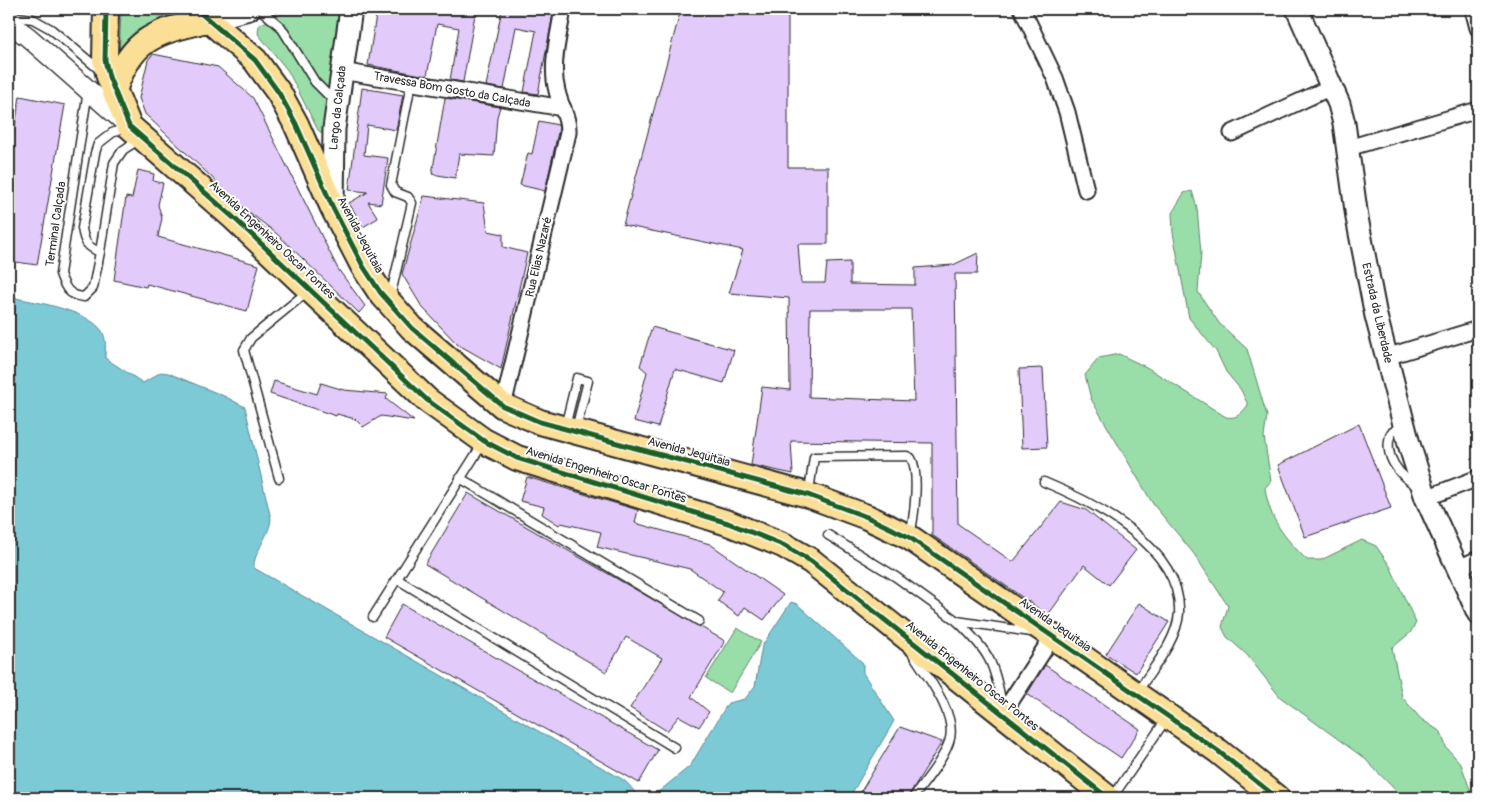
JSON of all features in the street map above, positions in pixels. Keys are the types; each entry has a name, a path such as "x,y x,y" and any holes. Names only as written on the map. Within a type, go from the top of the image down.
{"main road":[{"path":"106,9 105,60 111,84 136,132"},
{"path":"111,84 144,41 158,32 201,14 249,9"},
{"name":"Largo da Calçada","path":"333,208 332,166 337,103 351,9"},
{"name":"Estrada da Liberdade","path":"1297,9 1331,87 1344,124 1364,257 1386,357 1404,425 1425,494 1478,613"},
{"name":"Avenida Jequitaia","path":"201,14 255,60 280,93 296,124 333,208 363,266 389,302 412,328 503,406 520,415 570,430 808,495 868,517 909,537 1218,751 1277,798"},
{"name":"Avenida Engenheiro Oscar Pontes","path":"136,132 311,289 427,400 484,440 517,458 728,523 767,538 811,561 1108,798"},
{"path":"1218,751 1247,790 1250,798"}],"street":[{"name":"Rua Elias Nazaré","path":"503,406 568,133 568,120 555,77 563,9"},
{"path":"1022,9 1055,78 1067,112 1086,190"},
{"path":"1473,9 1478,28"},
{"path":"9,23 28,37 136,132"},
{"name":"Travessa Bom Gosto da Calçada","path":"341,71 563,108"},
{"path":"1232,133 1331,87"},
{"path":"1348,148 1478,110"},
{"path":"1386,357 1478,329"},
{"path":"1425,494 1478,478"},
{"path":"1457,569 1478,559"},
{"path":"1003,713 1053,636"}],"lane":[{"path":"260,9 281,27 315,82 327,96 337,103"},
{"path":"9,16 33,19 51,29 111,84"},
{"path":"389,302 412,203 408,197 394,192 391,185 411,84"},
{"name":"Terminal Calçada","path":"88,90 60,274 67,290 73,295 84,297 94,288 114,163 136,132"},
{"path":"100,252 87,245 82,228 94,153 103,138 136,132"},
{"path":"279,478 244,350 251,338 311,289"},
{"path":"577,378 588,381 570,430 577,378"},
{"path":"373,617 484,440"},
{"path":"808,495 814,457 907,456 911,458 914,465 915,500 909,537"},
{"path":"460,478 699,622"},
{"path":"1044,482 1083,498 1110,514 1137,535 1157,556 1170,575 1177,595 1179,614 1173,634 1136,694"},
{"path":"828,535 896,577 957,621 983,648 996,672 1003,713"},
{"path":"397,579 675,748"},
{"path":"957,621 1053,636"},
{"path":"896,628 951,720 949,742 914,798"},
{"path":"1112,798 1168,716"}],"green space":[{"path":"121,9 178,9 188,17 119,63"},
{"path":"293,9 340,9 345,11 329,139 318,130 288,71 258,34 259,25"},
{"path":"1192,191 1197,208 1201,253 1198,292 1219,323 1247,349 1267,416 1264,437 1271,481 1265,488 1274,519 1291,544 1307,560 1321,560 1362,540 1376,546 1390,566 1416,623 1410,633 1392,648 1402,697 1421,719 1441,732 1446,747 1461,764 1473,798 1403,798 1364,758 1280,697 1247,655 1227,637 1222,627 1228,606 1194,554 1153,504 1091,399 1085,375 1099,358 1119,354 1148,368 1226,417 1238,415 1248,405 1241,390 1226,372 1216,351 1189,318 1173,233 1172,213 1184,193"},
{"path":"737,628 761,642 730,693 706,678"}],"water":[{"path":"9,297 59,308 85,317 102,331 105,337 105,358 143,383 161,372 168,373 224,396 245,407 271,519 268,532 256,557 254,568 622,779 642,798 9,798"},
{"path":"791,602 797,604 863,663 863,673 894,721 849,798 651,798 690,766 728,703 745,699 755,686 762,646"}],"building":[{"path":"377,9 476,9 463,82 450,80 459,28 437,24 427,76 368,65"},
{"path":"502,9 522,9 553,14 538,94 524,92 536,31 516,27 504,89 486,86"},
{"path":"681,9 788,9 788,167 828,167 828,244 798,244 801,283 825,283 827,263 850,262 850,284 915,285 915,268 953,265 978,253 977,274 955,274 958,524 1013,562 1061,502 1086,510 1136,550 1109,585 1084,565 1048,615 932,535 932,443 791,441 793,474 751,465 762,387 790,390 789,298 729,293 743,250 623,225","holes":["810,309 911,309 914,401 809,397"]},
{"path":"153,54 218,67 253,98 338,269 365,306 359,313 277,234 244,208 145,114 139,98 148,60"},
{"path":"362,88 403,95 396,130 367,125 364,155 388,158 381,204 368,202 378,218 363,227 349,203 368,192 349,190"},
{"path":"20,96 65,105 37,265 9,261 9,161"},
{"path":"445,98 500,107 497,117 494,156 459,154 455,178 432,174"},
{"path":"539,121 558,125 559,128 545,191 520,185 528,153 532,154"},
{"path":"138,170 154,174 153,181 163,183 158,205 162,218 158,237 259,265 247,311 147,284 146,287 114,280 126,197 132,198"},
{"path":"424,196 484,203 488,231 503,234 503,247 527,253 501,369 457,344 422,307 402,274"},
{"path":"652,327 734,350 724,383 675,369 658,427 634,421 647,372 640,366"},
{"path":"1043,368 1047,447 1022,448 1019,369"},
{"path":"274,381 317,394 321,383 344,390 388,394 386,399 414,421 381,416 363,427 355,419 337,414 336,416 270,394"},
{"path":"1359,424 1391,508 1305,537 1278,465"},
{"path":"527,477 638,510 635,523 710,544 783,595 764,620 745,607 739,616 718,601 723,592 690,569 597,547 601,532 561,523 559,525 542,514 544,507 520,501"},
{"path":"468,493 725,641 691,697 709,712 699,727 679,716 667,731 630,708 662,658 626,637 606,672 425,564"},
{"path":"1139,603 1169,622 1136,673 1106,654"},
{"path":"402,604 658,750 639,783 384,637"},
{"path":"1045,665 1140,729 1121,758 1027,694"},
{"path":"900,727 942,742 907,798 857,798"}],"cycle path":[{"path":"106,9 105,60 109,77 129,126 234,218 427,400 484,441 517,458 728,523 783,545 811,561 1108,798"},
{"path":"196,9 255,60 279,93 296,124 333,208 363,266 380,292 412,328 503,406 540,422 808,495 867,517 909,537 1218,751 1277,798"}]}
